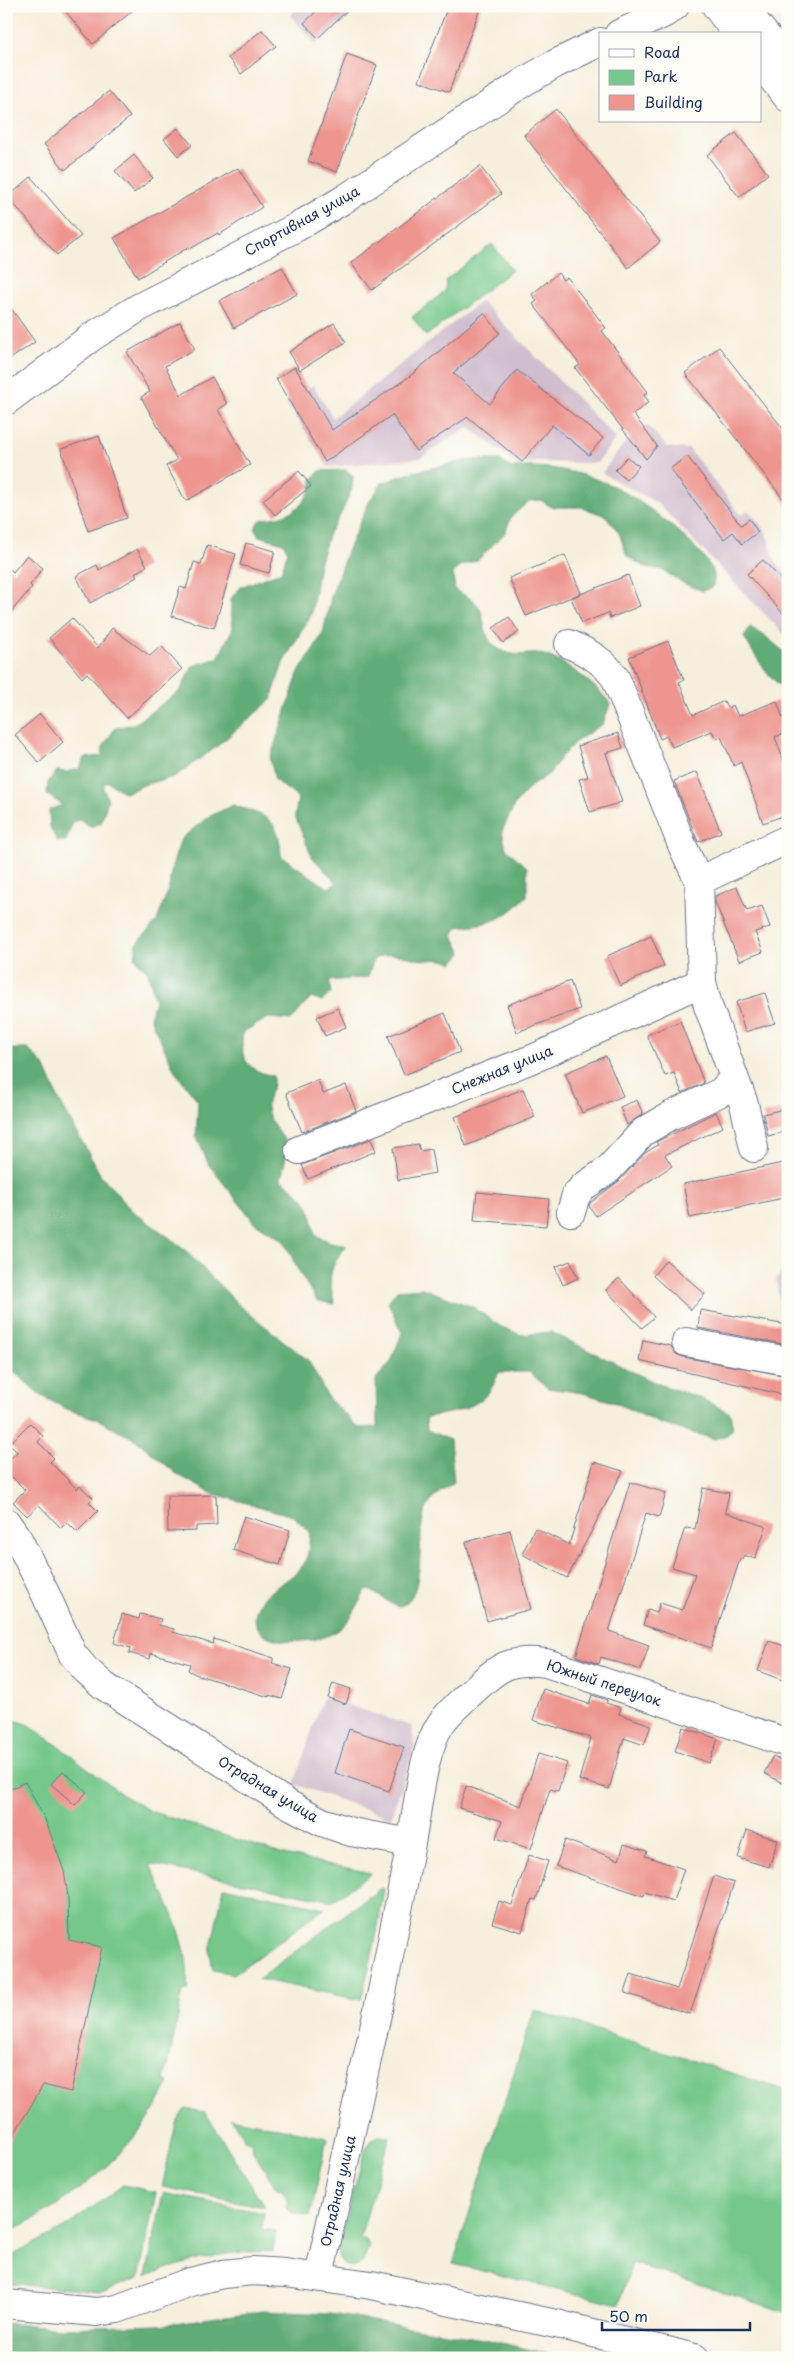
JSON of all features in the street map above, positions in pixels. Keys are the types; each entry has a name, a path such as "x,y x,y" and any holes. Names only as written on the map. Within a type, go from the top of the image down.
{"street":[{"path":"623,32 663,14 675,6"},
{"path":"716,6 736,32"},
{"path":"742,6 788,63"},
{"name":"Спортивная улица","path":"6,401 93,336 124,317 298,227 343,200 527,80 599,42"},
{"path":"762,66 788,98"},
{"path":"569,644 590,653 607,666 616,679 682,845 699,881 702,982 708,1006 744,1104 754,1148"},
{"path":"699,881 788,839"},
{"name":"Снежная улица","path":"299,1150 537,1057 702,982"},
{"path":"571,1212 576,1195 583,1187 608,1170 643,1132 672,1114 721,1092 734,1078"},
{"path":"686,1342 788,1361"},
{"name":"Отрадная улица","path":"6,1522 45,1593 73,1655 104,1686 288,1804 322,1822 351,1832 411,1843 387,1969 319,2276"},
{"name":"Южный переулок","path":"411,1843 426,1766 435,1734 451,1712 486,1678 496,1669 512,1663 530,1661 546,1664 788,1743"},
{"path":"6,2304 97,2312 117,2309 190,2282 223,2274 253,2272 319,2276 561,2325 695,2358"}],"shaded area":[{"path":"297,6 361,6 316,44 291,16"},
{"path":"481,301 616,438 597,463 533,462 518,464 469,427 420,458 328,467 286,401 313,385 333,418"},
{"path":"647,425 667,447 689,449 741,515 748,510 765,530 775,561 788,576 788,638 657,503 602,473 623,445"},
{"path":"788,1263 788,1317 782,1316 776,1279"},
{"path":"323,1697 411,1726 415,1746 391,1818 294,1784"}],"green space":[{"path":"492,244 512,270 426,336 412,317 445,291 446,280"},
{"path":"469,460 500,460 511,468 537,467 562,470 602,481 615,487 655,513 700,552 714,575 713,586 703,591 685,584 662,570 643,566 627,556 619,533 606,516 581,507 551,507 541,500 529,501 511,517 505,533 478,560 459,566 453,574 455,590 475,602 482,615 487,635 496,647 505,652 518,655 539,654 557,660 589,682 610,704 603,724 575,742 550,773 530,787 515,804 502,831 506,849 527,867 527,896 518,905 495,920 457,927 453,936 462,953 453,963 442,960 422,960 396,954 386,955 374,959 368,977 329,981 331,993 322,1001 311,997 292,1020 268,1018 243,1032 242,1049 247,1062 251,1067 273,1076 273,1085 267,1103 268,1114 288,1146 281,1180 297,1192 306,1203 312,1216 315,1235 346,1246 331,1273 330,1279 335,1304 317,1301 297,1268 284,1241 255,1223 209,1165 196,1136 198,1101 176,1073 150,1018 155,1000 148,972 135,958 137,943 157,921 169,887 172,866 181,839 208,817 233,805 269,820 278,833 281,856 328,888 337,883 312,857 295,816 298,798 275,780 270,759 298,674 323,633 331,597 346,554 369,502 382,483 413,472"},
{"path":"346,470 353,476 352,488 341,514 329,533 319,564 311,615 283,663 271,700 215,748 174,777 146,784 125,793 106,781 103,788 108,800 101,823 90,827 80,819 73,822 66,841 57,841 50,827 49,810 63,805 47,795 48,782 57,771 66,772 79,769 85,758 102,756 103,747 115,728 134,724 180,691 193,666 218,658 233,628 230,600 240,587 281,572 288,551 283,543 259,536 255,529 258,522 284,515 302,504 309,492 312,479 320,471"},
{"path":"750,627 765,636 788,655 788,690 776,682 757,659 744,637"},
{"path":"6,1049 28,1049 44,1065 59,1100 100,1174 131,1210 181,1246 242,1308 309,1361 328,1398 359,1428 377,1427 376,1379 391,1362 402,1333 388,1302 397,1290 422,1288 473,1307 500,1326 521,1335 551,1332 656,1383 700,1398 730,1413 733,1429 727,1435 715,1439 661,1424 616,1403 583,1393 548,1388 529,1372 499,1372 488,1393 475,1404 459,1410 426,1417 427,1430 450,1440 454,1482 433,1498 425,1512 422,1522 417,1580 413,1593 407,1602 397,1607 370,1590 365,1591 348,1621 331,1634 305,1641 277,1640 266,1635 258,1628 255,1617 257,1608 268,1593 293,1575 305,1562 310,1532 293,1516 211,1493 178,1475 136,1440 97,1419 66,1409 42,1396 16,1374 6,1360"},
{"path":"6,1717 27,1724 124,1796 150,1811 284,1855 371,1873 333,1901 150,1864 177,1925 186,1957 188,1974 187,1991 183,1991 165,2080 169,2082 156,2107 140,2130 101,2172 55,2206 6,2234"},
{"path":"224,1887 325,1908 234,1974 213,1970 210,1952"},
{"path":"381,1888 384,1889 376,1938 361,2000 258,1979"},
{"path":"534,2010 788,2091 788,2313 632,2263 619,2304 453,2264"},
{"path":"185,2109 205,2112 265,2207 162,2187 176,2123"},
{"path":"231,2118 327,2138 310,2216 291,2212 287,2207 289,2202 281,2190 277,2189 252,2150 253,2147 249,2141 244,2139"},
{"path":"380,2135 389,2136 388,2142 360,2238 366,2240 369,2246 362,2263 351,2267 340,2261 338,2244 365,2151 372,2139"},
{"path":"123,2185 156,2192 139,2278 101,2292 6,2283 6,2259 67,2226"},
{"path":"163,2193 264,2213 262,2229 276,2231 273,2252 224,2254 146,2276"},
{"path":"262,2311 330,2314 489,2340 565,2358 6,2358 6,2323 63,2328 160,2325"}],"building":[{"path":"61,6 138,6 93,44"},
{"path":"322,6 352,6 318,38 304,23"},
{"path":"448,6 481,6 449,92 419,81"},
{"path":"262,30 276,46 241,74 228,58"},
{"path":"347,54 377,65 337,172 308,161"},
{"path":"109,91 130,117 65,170 44,144"},
{"path":"556,109 660,242 628,268 524,135"},
{"path":"178,128 192,145 178,156 164,139"},
{"path":"736,133 768,174 739,197 707,155"},
{"path":"134,155 153,178 134,193 115,171"},
{"path":"480,166 501,194 372,290 351,263"},
{"path":"238,168 262,207 219,235 218,233 190,249 189,247 138,278 114,238"},
{"path":"31,177 81,236 57,255 8,197"},
{"path":"282,267 297,294 234,328 219,301"},
{"path":"558,273 563,280 567,277 606,328 602,331 648,392 644,395 649,402 633,414 657,446 646,459 575,368 580,365 533,304 537,301 532,294"},
{"path":"6,301 35,342 6,362"},
{"path":"484,313 500,333 453,373 490,404 517,370 603,438 589,455 552,425 522,462 468,417 416,451 392,415 325,462 276,379 295,367 332,430 410,376"},
{"path":"180,322 195,349 165,366 181,395 212,377 227,404 218,410 250,465 186,501 166,466 177,460 141,397 150,392 127,352"},
{"path":"334,323 346,342 300,370 289,352"},
{"path":"719,347 788,435 788,505 685,373"},
{"path":"99,436 127,518 88,531 61,449"},
{"path":"687,456 741,525 749,519 758,532 742,544 733,532 724,539 670,469"},
{"path":"627,457 639,466 626,480 615,470"},
{"path":"299,471 311,486 275,515 263,500"},
{"path":"246,543 275,551 269,573 240,565"},
{"path":"207,545 236,554 214,628 171,616 180,587 186,589 194,562 201,564"},
{"path":"137,549 147,566 135,573 137,577 90,603 76,576 97,565 99,570"},
{"path":"27,555 43,568 30,585 32,587 6,618 6,565 13,572"},
{"path":"565,555 581,593 526,616 509,578"},
{"path":"763,560 788,587 788,619 747,574"},
{"path":"628,575 640,606 610,618 608,613 582,623 571,598"},
{"path":"509,617 519,632 503,643 493,628"},
{"path":"72,618 98,648 112,628 150,656 161,646 182,669 127,718 87,673 82,678 49,638"},
{"path":"668,641 684,680 679,682 693,715 724,701 727,708 733,705 738,716 777,701 783,718 788,716 788,732 775,737 788,773 788,814 763,823 741,762 734,766 721,737 716,739 712,731 672,747 667,736 660,739 629,657"},
{"path":"40,714 63,742 39,763 15,735"},
{"path":"618,733 623,748 606,753 622,802 590,812 579,779 588,777 578,746"},
{"path":"697,772 721,832 698,842 674,781"},
{"path":"737,887 747,911 762,906 770,927 755,932 763,952 739,961 715,902 715,896"},
{"path":"651,936 664,966 620,986 607,956"},
{"path":"570,981 580,1009 517,1032 507,1005"},
{"path":"765,993 775,1023 745,1032 736,1002"},
{"path":"338,1008 346,1027 325,1036 317,1017"},
{"path":"445,1013 460,1052 404,1075 388,1036"},
{"path":"680,1021 704,1083 682,1093 674,1073 665,1076 647,1035"},
{"path":"606,1056 623,1096 582,1113 565,1073"},
{"path":"318,1080 323,1094 346,1085 356,1111 302,1132 286,1093"},
{"path":"523,1089 535,1117 466,1146 455,1117"},
{"path":"637,1100 643,1114 627,1125 620,1107"},
{"path":"788,1108 788,1131 768,1136 763,1114"},
{"path":"716,1112 723,1127 665,1155 672,1166 596,1216 589,1206 590,1203 619,1181 645,1153 658,1145 656,1142"},
{"path":"371,1139 376,1151 308,1179 302,1165"},
{"path":"418,1144 420,1151 431,1149 435,1173 398,1180 393,1148"},
{"path":"783,1163 788,1197 690,1218 683,1184"},
{"path":"477,1192 549,1199 546,1226 474,1220"},
{"path":"666,1260 705,1294 691,1310 653,1276"},
{"path":"570,1261 578,1278 563,1285 555,1267"},
{"path":"619,1278 654,1317 642,1328 606,1290"},
{"path":"700,1310 788,1325 788,1345 698,1328"},
{"path":"643,1340 671,1346 676,1354 683,1357 788,1376 788,1396 639,1361"},
{"path":"30,1423 43,1436 38,1442 54,1458 50,1462 77,1489 80,1486 93,1498 89,1502 98,1511 77,1532 67,1522 61,1528 39,1505 27,1516 13,1502 25,1490 6,1471 6,1463 17,1452 9,1444"},
{"path":"594,1462 623,1471 567,1578 522,1554 535,1528 569,1545"},
{"path":"630,1482 666,1493 659,1517 646,1513 609,1631 649,1645 641,1670 601,1657 599,1664 576,1656"},
{"path":"703,1488 729,1493 725,1512 766,1527 755,1559 744,1555 742,1560 740,1559 711,1648 643,1625 648,1609 657,1612 660,1603 682,1610 695,1574 672,1567 685,1528 695,1529"},
{"path":"216,1495 217,1525 196,1526 196,1531 168,1532 167,1496"},
{"path":"244,1516 290,1530 280,1565 233,1550"},
{"path":"510,1530 531,1609 487,1621 466,1542"},
{"path":"122,1614 139,1619 140,1614 161,1619 159,1625 174,1629 173,1632 213,1644 214,1639 274,1658 272,1663 292,1669 282,1699 269,1695 269,1697 195,1674 188,1670 190,1664 151,1653 150,1659 129,1653 131,1648 114,1643"},
{"path":"769,1641 788,1647 788,1682 758,1671"},
{"path":"333,1683 351,1689 346,1704 328,1698"},
{"path":"543,1689 589,1704 592,1695 607,1700 606,1703 621,1708 619,1714 651,1725 644,1745 624,1738 609,1789 579,1780 591,1738 533,1720"},
{"path":"683,1727 718,1739 709,1763 675,1751"},
{"path":"349,1729 404,1747 389,1791 335,1773"},
{"path":"538,1754 567,1763 558,1791 550,1789 531,1849 496,1838 502,1821 459,1808 466,1786 521,1806"},
{"path":"773,1756 788,1764 788,1786 764,1773"},
{"path":"63,1771 87,1792 75,1805 51,1784"},
{"path":"25,1782 45,1819 64,1871 68,1896 69,1940 102,1947 71,2092 43,2085 6,2148 6,1791"},
{"path":"747,1830 778,1840 769,1867 738,1858"},
{"path":"565,1840 619,1860 624,1844 647,1851 645,1856 684,1869 673,1901 645,1892 644,1896 556,1866"},
{"path":"529,1855 548,1861 536,1900 532,1899 522,1932 492,1923 499,1901 512,1905"},
{"path":"714,1876 734,1883 690,2014 625,1993 631,1974 677,1989"}]}
